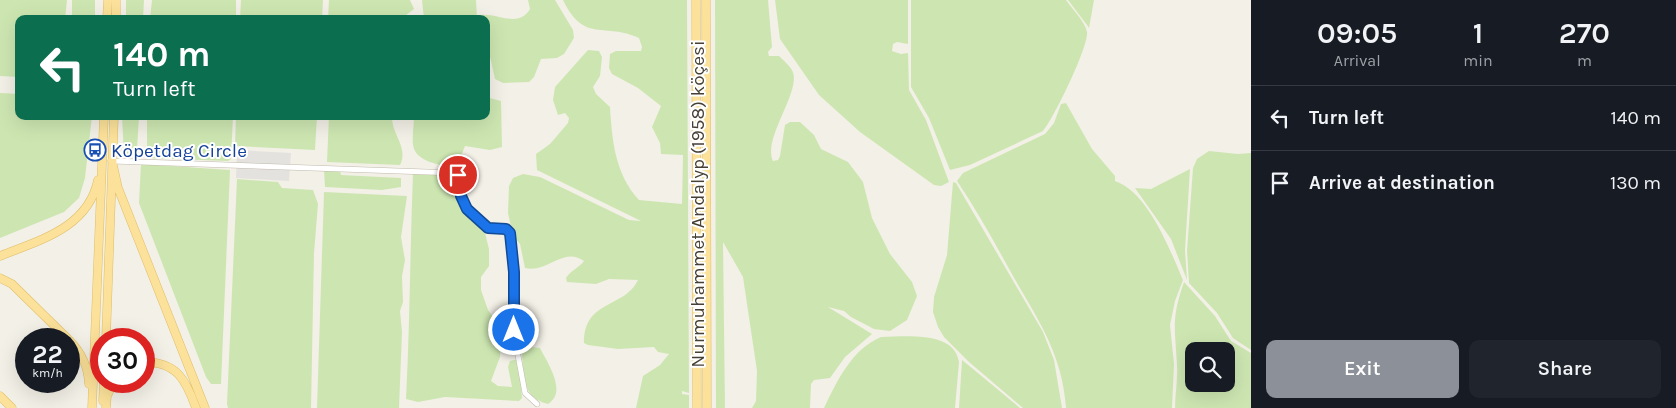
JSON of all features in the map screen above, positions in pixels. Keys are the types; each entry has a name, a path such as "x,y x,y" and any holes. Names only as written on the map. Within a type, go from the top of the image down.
{"main road":[{"path":"107,15 108,0"},
{"path":"116,0 116,15"},
{"name":"Nurmuhammet Andalyp (1958) köçesi","path":"696,0 697,408"},
{"name":"Nurmuhammet Andalyp (1958) köçesi","path":"706,0 708,408"},
{"path":"91,408 104,120"},
{"path":"106,328 114,120"},
{"path":"0,256 57,234 80,217 96,188 102,158"},
{"path":"112,160 118,188 205,408"},
{"path":"0,278 12,284 57,328"},
{"path":"80,354 88,370 91,408"},
{"path":"155,363 174,369 184,380 196,408"},
{"path":"104,393 104,408"},
{"path":"104,408 108,393"},
{"path":"0,396 12,408"}],"street":[{"path":"112,160 456,173 459,177 463,202 471,213 488,228 506,229 510,233 514,272 514,334 525,393 537,404"}],"green space":[{"path":"0,0 67,0 65,15 15,15 15,77 0,76"},
{"path":"72,0 95,0 95,15 72,15"},
{"path":"126,0 144,0 143,15 126,15"},
{"path":"152,0 236,0 236,15 150,15"},
{"path":"241,0 323,0 322,15 240,15"},
{"path":"329,0 410,0 414,9 406,15 328,15"},
{"path":"422,0 476,0 477,15 424,15"},
{"path":"528,0 555,0 573,30 574,38 564,54 557,58 541,59 534,77 529,82 503,83 495,79 490,56 490,15 513,19 520,18 530,9"},
{"path":"563,0 687,0 689,393 682,391 682,394 689,395 689,408 636,408 643,376 660,365 669,354 658,352 654,347 618,349 584,343 590,319 597,311 624,296 638,280 609,279 596,284 567,282 566,278 568,275 584,261 569,256 534,269 525,268 520,244 513,236 508,213 509,186 513,178 523,174 540,177 629,220 641,221 537,170 536,154 550,144 568,123 569,118 565,113 558,115 553,100 555,87 588,50 599,51 602,57 600,76 593,87 596,94 610,107 616,156 631,190 639,200 682,204 683,155 661,154 660,143 652,127 661,106 638,88 612,74 609,68 610,54 616,51 641,51 642,47 639,38 587,27 571,14"},
{"path":"715,0 768,0 772,47 768,52 769,56 779,56 788,64 794,79 788,102 773,140 771,151 773,161 778,160 780,156 785,125 790,122 800,122 814,135 821,149 848,162 863,182 872,218 890,254 912,282 917,296 907,320 890,331 874,329 851,317 844,311 828,307 872,334 845,357 830,378 814,380 811,384 810,408 752,408 756,401 757,371 743,277 723,242 725,408 716,408"},
{"path":"775,0 908,0 908,44 897,42 893,44 892,51 901,54 908,53 909,90 926,120 949,182 941,186 934,185 860,132 819,95 780,39"},
{"path":"911,0 1066,0 1084,24 1087,32 1086,40 1070,83 1043,131 970,165 950,170 929,118 911,87"},
{"path":"1068,0 1094,0 1089,28 1087,25"},
{"path":"0,93 15,94 15,120 92,120 85,178 79,198 64,212 0,238"},
{"path":"490,98 501,101 502,147 490,150 465,146 457,166 444,166 419,156 413,145 414,120 490,120"},
{"path":"1066,103 1092,149 1115,176 1115,181 1127,187 1148,209 1164,238 1183,280 1175,301 1170,325 1174,364 1172,408 1066,408 1059,368 1046,334 984,224 957,181 963,173 1045,134 1054,123 1061,104"},
{"path":"122,120 139,120 137,149 131,156 124,155"},
{"path":"147,120 233,120 231,159 228,161 147,158"},
{"path":"236,120 317,120 315,150 235,146"},
{"path":"329,120 392,120 401,146 402,158 400,165 327,162"},
{"path":"1209,151 1238,154 1251,153 1251,350 1233,338 1217,313 1189,283 1187,251 1193,168 1197,159"},
{"path":"141,164 230,170 221,384 211,384 206,377 139,203"},
{"path":"324,169 340,170 341,175 401,178 401,187 382,190 325,187"},
{"path":"1190,169 1185,250 1187,280 1171,239 1135,188 1151,189"},
{"path":"413,173 455,174 458,178 464,208 484,229 489,249 489,266 481,277 481,290 488,310 502,330 500,357 491,381 498,386 512,387 508,367 510,361 519,359 522,398 519,401 445,397 418,402 406,399"},
{"path":"237,179 278,182 282,188 313,190 318,204 314,253 311,408 228,408"},
{"path":"953,182 956,183 1043,332 1054,360 1062,408 1023,408 969,362 944,337 938,327 933,312 934,297 947,255"},
{"path":"324,192 407,196 401,237 405,260 402,276 403,302 400,311 402,332 399,408 317,408"},
{"path":"1184,282 1215,316 1233,342 1185,342 1185,392 1235,392 1235,343 1251,353 1251,408 1175,408 1177,371 1175,323 1177,305"},
{"path":"914,336 938,340 948,345 955,352 959,362 955,408 824,408 846,367 862,349 881,337"},
{"path":"521,347 540,348 551,369 556,392 554,399 548,404 532,396 528,389 524,374"},
{"path":"962,360 967,364 1020,408 959,408"}],"shaded area":[{"path":"237,150 291,153 289,181 236,178"}],"place":[{"name":"Köpetdag Circle","path":"95,150"}],"route":[{"path":"458,175 461,196 467,209 488,228 506,229 510,233 514,272 514,330"}]}
